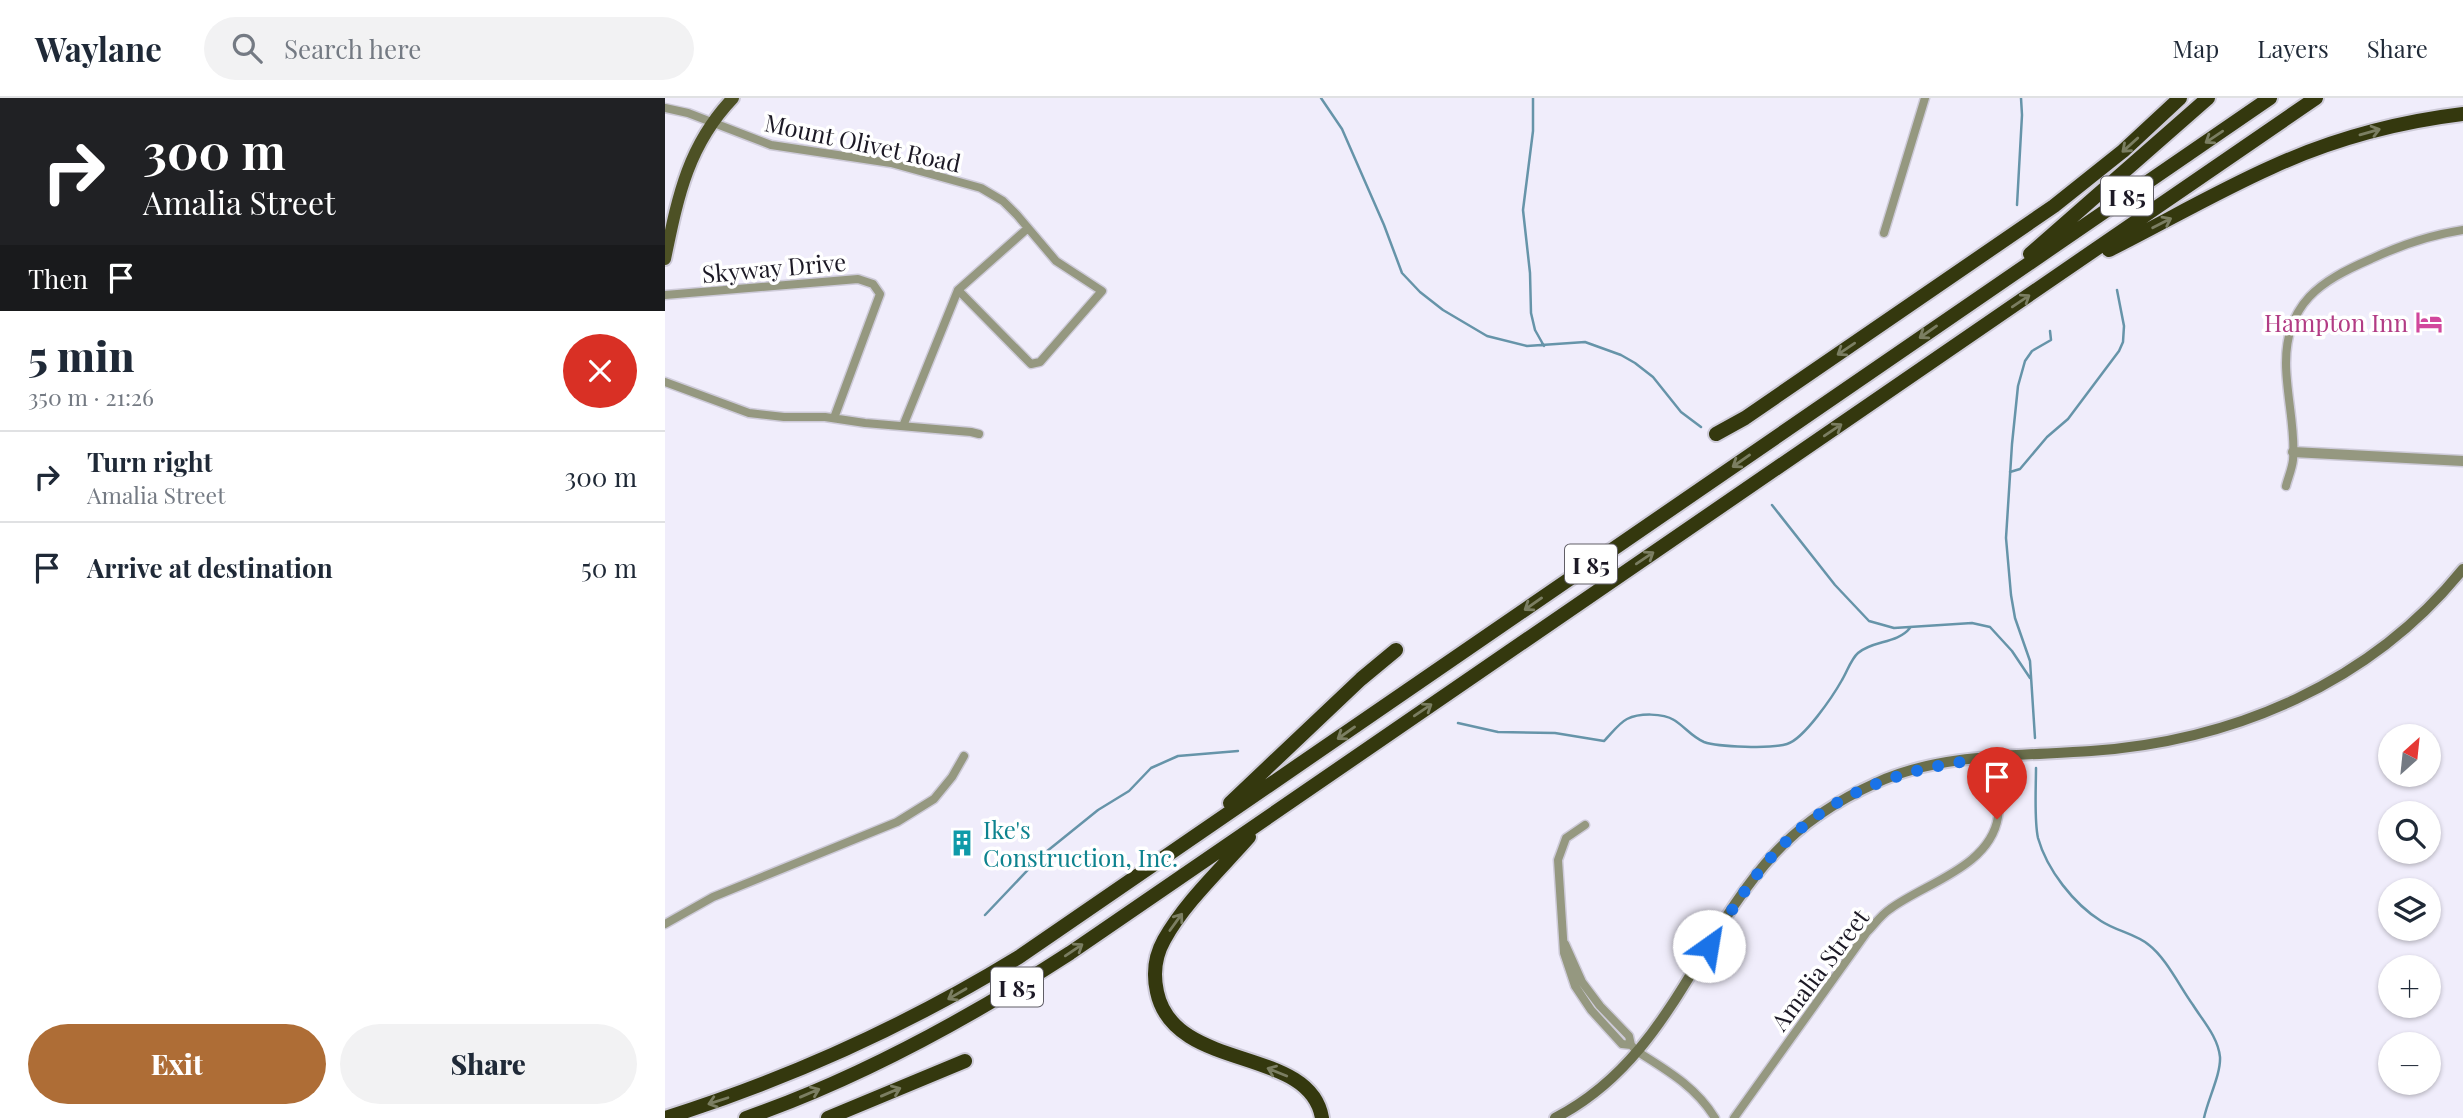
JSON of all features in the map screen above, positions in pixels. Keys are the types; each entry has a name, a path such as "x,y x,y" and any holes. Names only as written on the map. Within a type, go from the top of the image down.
{"highway":[{"path":"1716,435 1745,418 2054,206 2123,151 2180,98"},
{"path":"1984,293 2208,98"},
{"name":"I 85","path":"665,1118 775,1081 850,1048 934,1007 1028,951 2270,98"},
{"name":"I 85","path":"746,1118 808,1094 913,1046 985,1006 1070,953 2316,98"},
{"path":"2057,276 2260,172 2304,153 2397,124 2463,114"},
{"path":"1198,834 1361,679 1396,650"},
{"path":"1266,818 1171,930 1157,956 1155,984 1164,1011 1173,1024 1185,1034 1291,1078 1307,1088 1316,1099 1322,1118"},
{"path":"828,1118 965,1061"}],"main road":[{"path":"665,259 685,173 700,141 733,98"},
{"path":"1555,1118 1588,1098 1669,1010 1752,881 1775,853 1810,821 1877,782 1908,771 1948,762 2134,747 2178,740 2249,720 2308,693 2365,659 2417,617 2463,569"}],"street":[{"path":"1884,233 1925,98"},
{"name":"Mount Olivet Road","path":"665,108 688,113 771,145 891,163 969,183 1003,201 1056,261 1103,291 1040,362 1031,364 958,290"},
{"path":"903,426 958,290 1028,228"},
{"path":"2285,486 2293,452 2287,386 2287,341 2292,324 2309,295 2340,272 2383,253 2424,238 2463,230"},
{"name":"Skyway Drive","path":"665,295 858,279 873,284 880,294 834,418"},
{"path":"665,382 749,413 834,418 979,435"},
{"path":"2293,452 2463,461"},
{"path":"665,924 724,893 897,822 934,799 964,756"},
{"name":"Amalia Street","path":"1734,1118 1867,932 1889,910 1959,868 1981,851 1997,819 1999,799 1994,758"},
{"path":"1585,825 1566,838 1558,860 1564,953 1574,986 1591,1010 1622,1044 1635,1048 1686,1082 1706,1103 1715,1118"}],"waterway":[{"path":"1321,98 1342,129 1402,273 1420,292 1443,310 1487,336 1527,346 1585,342 1621,355 1653,377 1681,412 1701,427"},
{"path":"1533,98 1533,131 1523,210 1530,273 1531,313 1535,330 1544,346"},
{"path":"2017,205 2021,98"},
{"path":"2010,472 2020,469 2047,437 2068,419 2119,351 2123,342 2124,326 2117,290"},
{"path":"2035,738 2030,661 2015,618 2006,538 2018,386 2025,361 2032,351 2051,340 2050,331"},
{"path":"1772,505 1835,585 1869,621 1894,628 1972,623 1990,627 2012,651 2030,678"},
{"path":"1458,723 1498,732 1555,733 1604,741 1627,719 1657,715 1674,720 1704,742 1745,747 1780,746 1794,740 1810,726 1858,653 1899,637 1910,628"},
{"path":"985,915 1041,856 1098,810 1129,791 1151,768 1178,756 1238,751"},
{"path":"2036,768 2038,838 2055,874 2091,914 2144,941 2155,951 2213,1036 2219,1050 2220,1064 2204,1118"}],"place":[{"name":"Hampton Inn","path":"2429,322"},
{"name":"Ike's Construction, Inc.","path":"962,843"}],"route":[{"path":"1709,946 1752,881 1775,853 1810,821 1877,782 1908,771 1948,762 1994,758 1999,799 1997,819"}]}
